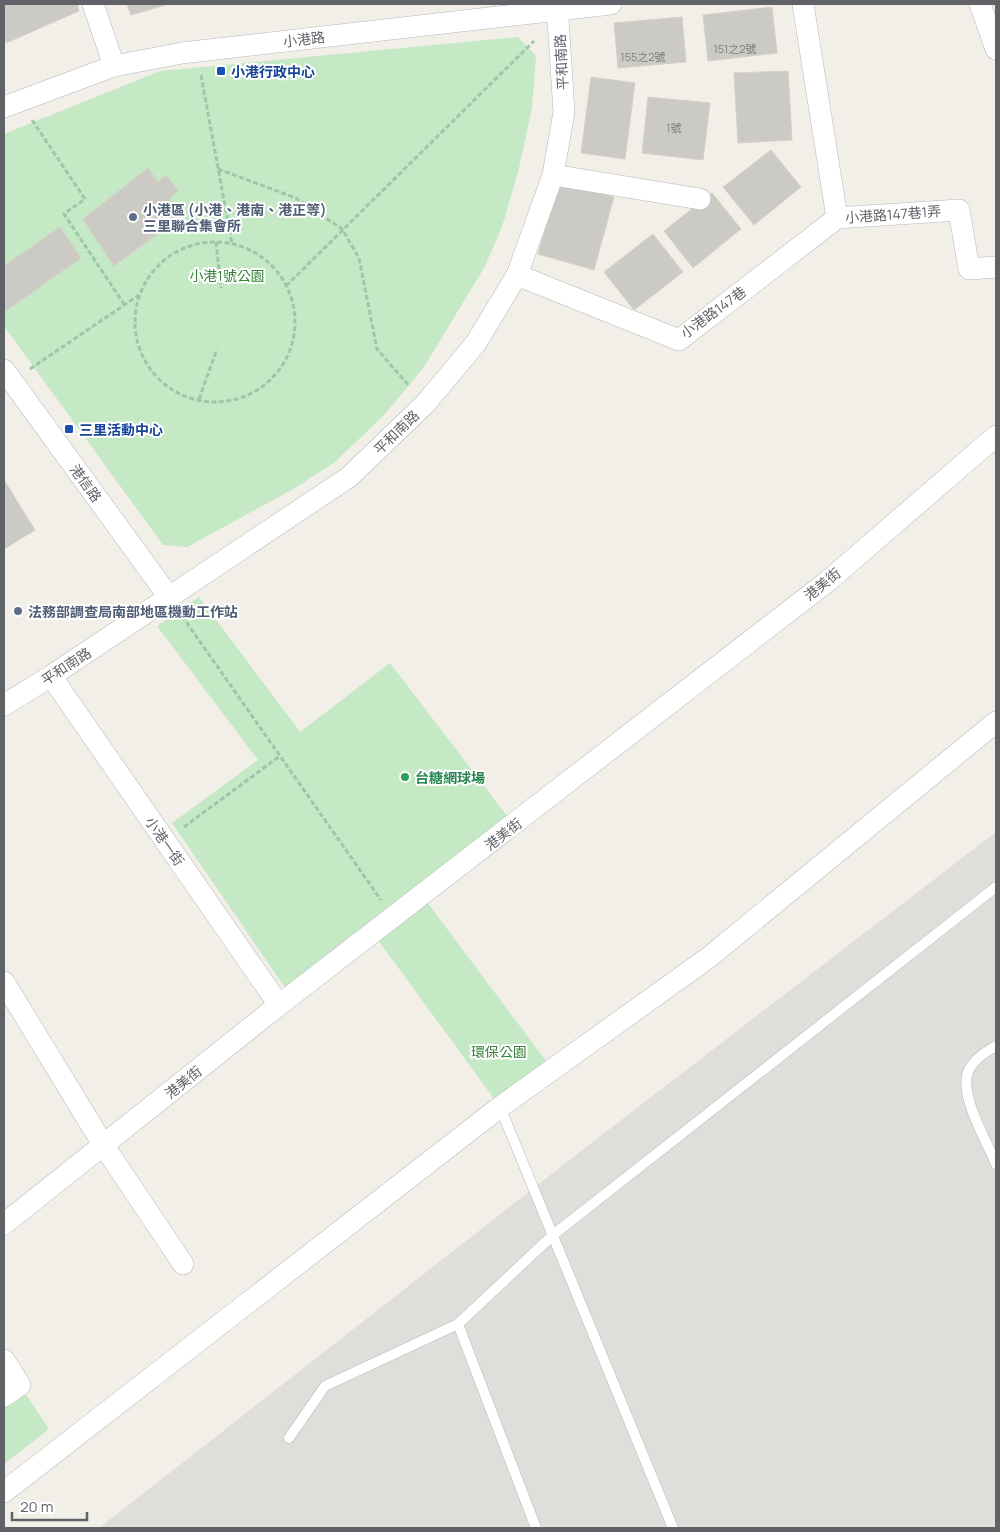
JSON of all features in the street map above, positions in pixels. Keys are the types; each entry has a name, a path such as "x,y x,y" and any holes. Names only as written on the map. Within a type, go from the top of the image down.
{"street":[{"path":"93,4 114,66"},
{"name":"小港路","path":"4,107 114,66 182,54 557,7 611,4"},
{"name":"小港路147巷1弄","path":"803,4 838,218 959,210 969,269 996,266"},
{"path":"980,4 996,48"},
{"name":"平和南路","path":"4,705 51,676 349,477 425,404 476,343 518,275 553,174 564,112 557,7"},
{"path":"553,174 700,199"},
{"name":"小港路147巷","path":"518,275 679,340 838,218"},
{"name":"港信路","path":"4,370 169,597"},
{"name":"港美街","path":"4,1224 279,1005 828,581 996,436"},
{"name":"小港一街","path":"51,676 279,1005"},
{"path":"4,1492 500,1107 708,958 996,722"},
{"path":"4,982 104,1146 183,1264"},
{"path":"4,1360 12,1391"}],"lane":[{"path":"289,1438 325,1386 458,1324 553,1235 996,887"},
{"path":"996,1046 986,1051 968,1071 966,1093 996,1164"},
{"path":"500,1107 673,1528"},
{"path":"458,1324 536,1528"}],"path":[{"path":"286,286 534,40"},
{"path":"201,74 232,244"},
{"path":"30,118 84,199 64,214 124,304"},
{"path":"218,169 296,198 342,229 359,258 377,349 409,386"},
{"path":"216,242 221,288"},
{"path":"216,242 232,244 241,246 264,258 282,276 292,300 296,325 290,351 277,373 258,390 233,400 205,401 179,394 157,378 141,355 134,328 137,302 148,276 167,257 190,245 216,242"},
{"path":"26,372 140,294"},
{"path":"199,399 217,349"},
{"path":"169,597 393,918"},
{"path":"165,841 280,756"}],"shaded area":[{"path":"996,832 996,1528 99,1528 581,1151"}],"green space":[{"name":"小港1號公園","path":"518,37 536,56 532,108 519,168 502,227 484,268 424,367 384,415 335,462 295,488 187,547 163,545 4,326 4,134 160,71"},
{"name":"環保公園","path":"199,597 300,732 390,663 511,821 418,890 546,1061 495,1100 367,925 286,989 172,823 258,760 157,626"},
{"path":"25,1393 49,1429 4,1464 4,1408"}],"building":[{"path":"4,4 77,4 79,11 6,43"},
{"path":"127,4 169,4 131,15"},
{"path":"772,7 777,53 708,61 703,15"},
{"path":"682,17 686,62 618,68 614,23"},
{"path":"788,71 792,140 738,143 734,73"},
{"path":"591,77 635,83 625,159 581,153"},
{"path":"648,97 710,103 703,160 642,153"},
{"path":"771,150 801,187 754,225 723,187"},
{"name":"小港區 (小港、港南、港正等) 三里聯合集會所","path":"148,168 158,182 166,175 178,191 169,199 182,216 114,266 83,219"},
{"path":"559,182 614,197 594,270 538,254"},
{"path":"712,193 741,229 693,268 664,231"},
{"path":"60,227 81,258 4,312 4,266"},
{"path":"653,234 683,272 634,310 604,272"},
{"path":"4,480 35,530 4,549"}],"place":[{"name":"小港行政中心","path":"221,71"},
{"name":"小港區 (小港、港南、港正等) 三里聯合集會所","path":"133,217"},
{"name":"三里活動中心","path":"69,429"},
{"name":"法務部調查局南部地區機動工作站","path":"18,611"},
{"name":"台糖網球場","path":"405,777"}]}
